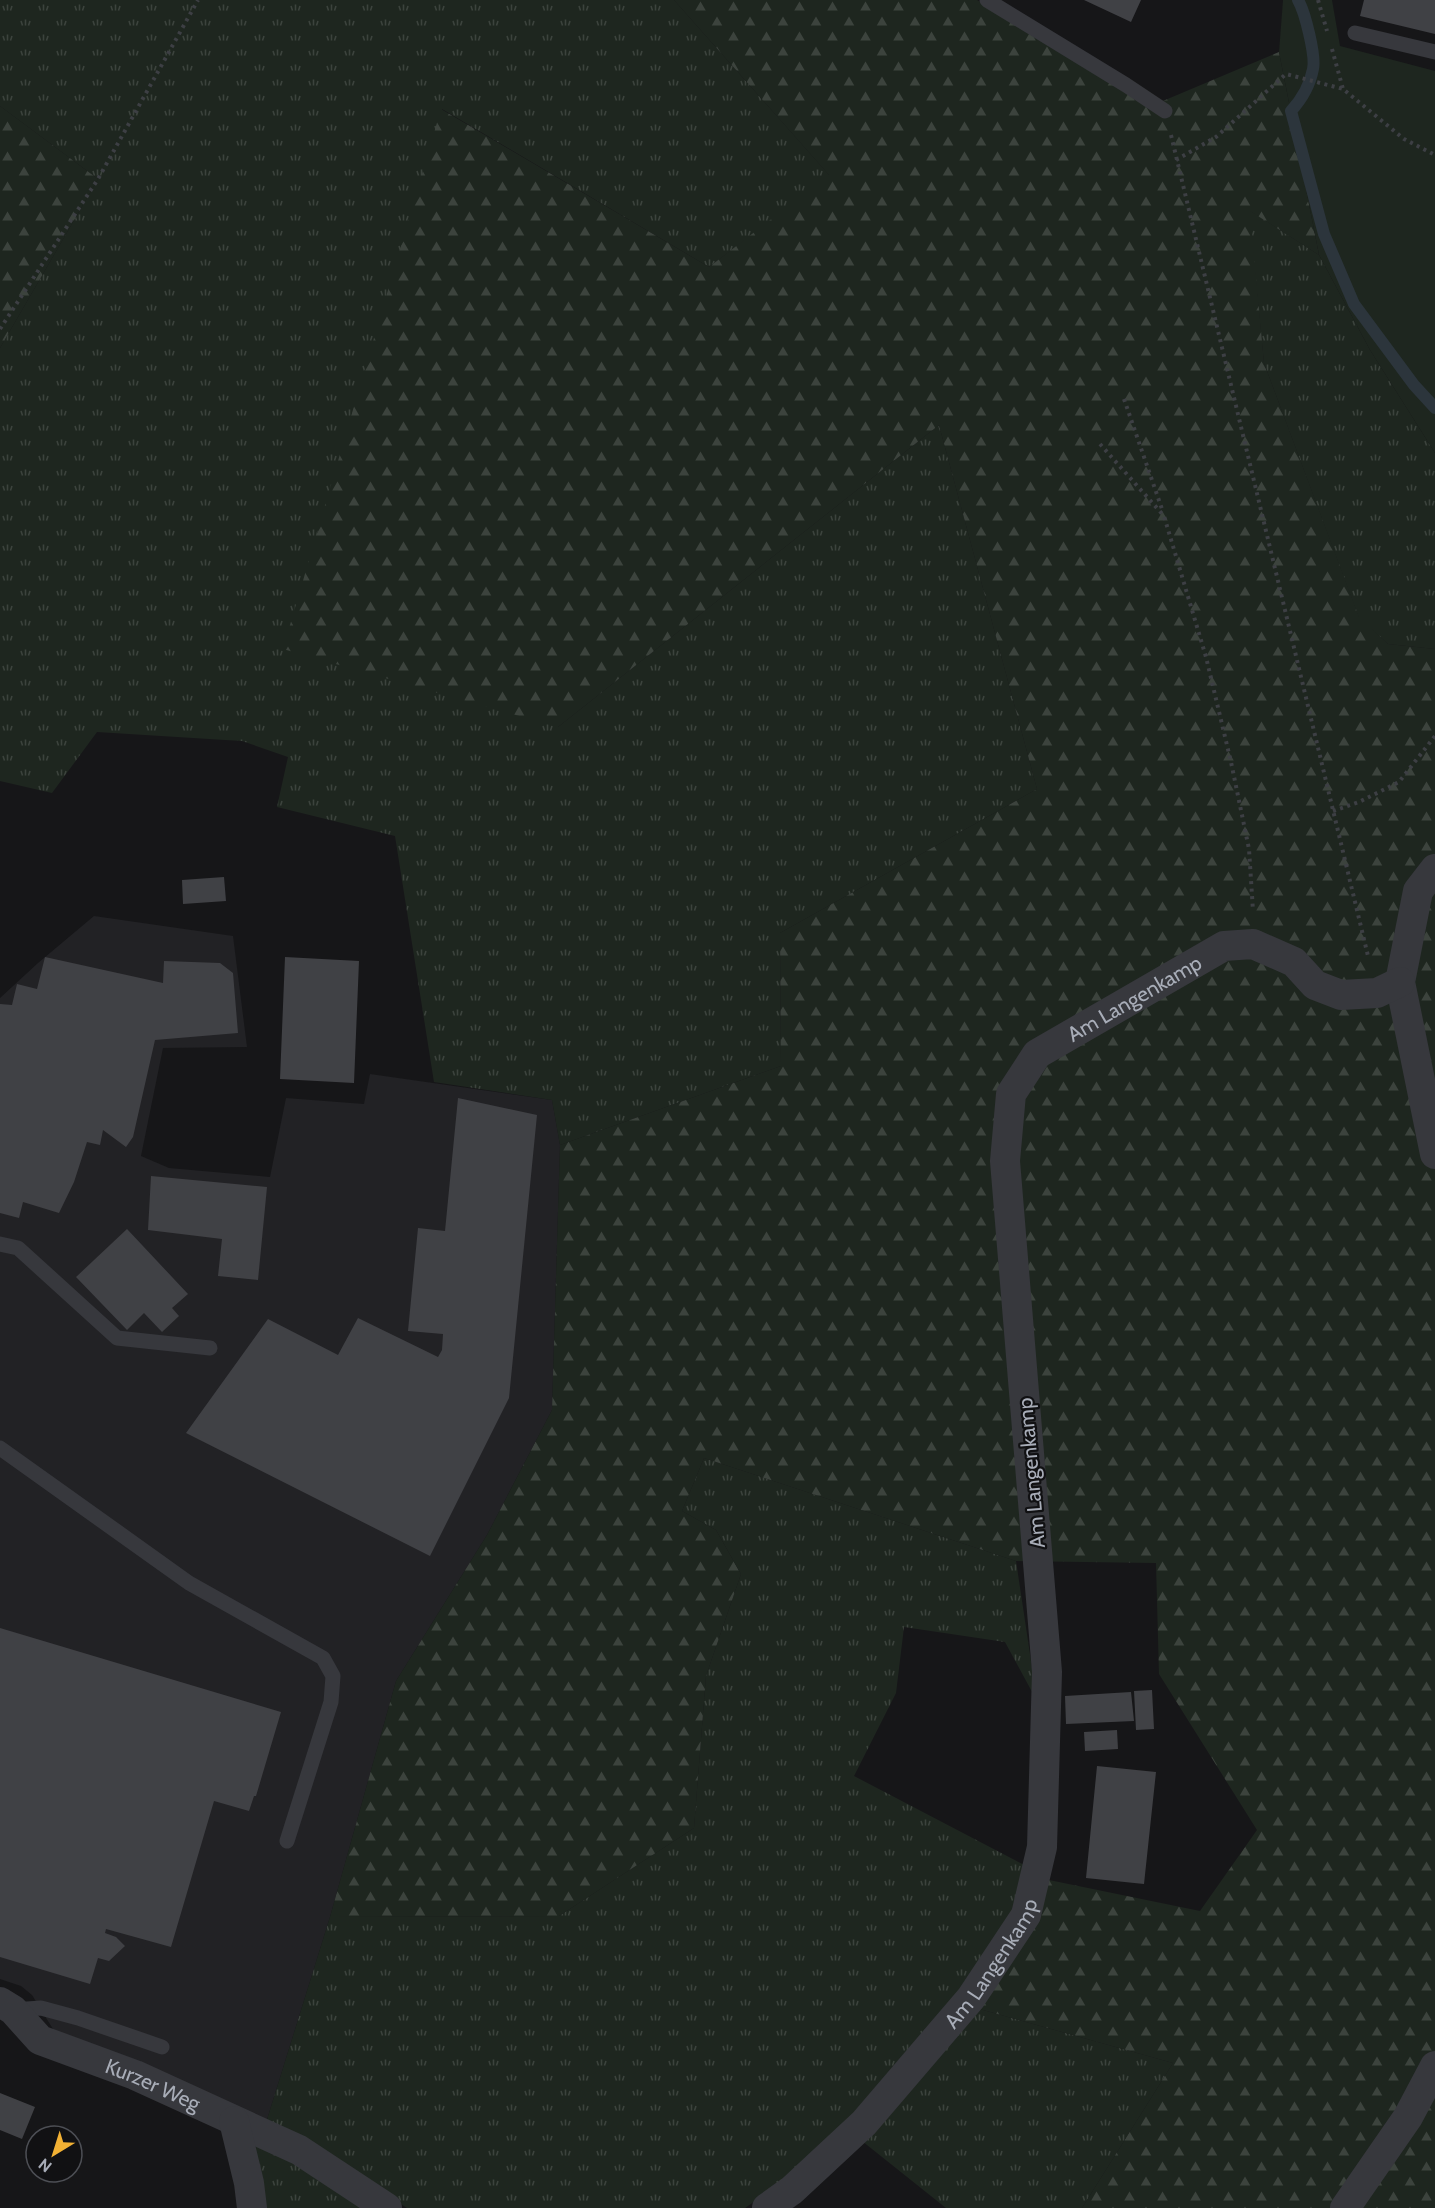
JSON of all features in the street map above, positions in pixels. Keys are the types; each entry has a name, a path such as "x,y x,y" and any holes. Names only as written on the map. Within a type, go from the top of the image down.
{"street":[{"path":"1435,869 1418,891 1389,987 1435,1154"},
{"name":"Am Langenkamp","path":"767,2208 792,2190 864,2123 971,1998 1026,1915 1042,1847 1047,1672 1005,1161 1011,1094 1037,1054 1224,946 1253,944 1294,962 1315,985 1341,995 1389,987"},
{"name":"Kurzer Weg","path":"7,2006 40,2040 135,2075 234,2121"},
{"path":"1345,2208 1408,2117 1435,2066"},
{"path":"234,2121 249,2183 252,2208"},
{"path":"234,2121 299,2150 387,2208"}],"lane":[{"path":"987,0 1165,111"},
{"path":"1355,33 1435,52"},
{"path":"0,1244 18,1248 117,1338 210,1348"},
{"path":"0,1448 189,1583 323,1658 333,1676 331,1702 287,1841"},
{"path":"7,2006 41,2008 78,2018 162,2047"}],"path":[{"path":"0,329 98,179 198,0"},
{"path":"1176,160 1216,137 1286,74 1343,89 1404,139 1435,155"},
{"path":"1165,111 1333,811 1389,987"},
{"path":"1124,399 1164,516 1206,657 1249,849 1254,914 1253,944"},
{"path":"1100,444 1164,516"},
{"path":"1333,811 1359,802 1399,782 1435,736"}],"shaded area":[{"path":"94,916 233,936 247,1047 163,1048 141,1156 169,1168 270,1177 286,1098 364,1104 370,1074 552,1100 560,1145 552,1410 487,1535 396,1681 330,1917 265,2126 56,2034 32,1995 21,1986 0,1979 0,998"}],"green space":[{"path":"0,0 674,0 830,176 709,267 442,109 558,727 939,425 1037,789 780,933 781,1066 560,1145 552,1100 434,1082 395,836 277,807 288,757 242,741 97,732 52,793 0,781 0,348 98,179 0,106"},
{"path":"674,0 977,0 1151,106 1279,52 1319,255 1250,211 1264,363 1359,617 1388,644 1435,649 1435,2208 1082,2208 1173,2063 976,2008 1044,1879 1200,1911 1257,1830 1159,1674 1156,1563 1016,1561 704,1458 682,1511 716,1530 741,1574 706,1676 694,1828 559,1916 330,1917 396,1681 487,1535 552,1410 560,1145 781,1066 780,933 1037,789 939,425 558,727 283,649 441,109 709,267 829,175"},
{"path":"1283,0 1332,0 1340,46 1435,71 1435,453 1370,350 1319,255 1279,52"},
{"path":"0,106 98,179 0,348"},
{"path":"1249,210 1319,255 1370,350 1435,453 1435,649 1388,644 1359,618 1264,363"},
{"path":"704,1458 1016,1561 1037,1701 1005,1642 904,1627 896,1693 854,1776 1026,1866 1017,1912 963,1994 846,2123 785,2180 745,2208 407,2208 380,2190 265,2126 330,1917 559,1916 694,1828 706,1676 741,1574 716,1530 682,1511"},
{"path":"976,2008 1173,2063 1082,2208 946,2208 862,2141"},
{"path":"251,2139 294,2161 364,2208 266,2208"}],"building":[{"path":"1084,0 1141,0 1131,22"},
{"path":"1364,0 1435,0 1435,34 1360,16"},
{"path":"224,877 226,901 183,904 182,880"},
{"path":"45,957 163,983 164,961 220,963 233,973 238,1033 155,1040 133,1137 126,1147 103,1130 100,1145 87,1142 74,1182 59,1213 23,1202 19,1218 0,1213 0,1004 12,1005 17,984 37,989"},
{"path":"285,957 359,961 354,1083 280,1079"},
{"path":"458,1098 537,1115 509,1398 430,1556 186,1433 268,1319 338,1355 358,1318 438,1357 442,1350 443,1334 408,1331 418,1228 445,1231"},
{"path":"151,1176 267,1187 258,1280 218,1276 222,1239 148,1230"},
{"path":"127,1229 188,1294 172,1308 179,1316 162,1332 144,1313 127,1330 76,1277"},
{"path":"0,1628 281,1712 256,1796 254,1796 249,1811 214,1801 171,1947 106,1929 105,1933 116,1937 125,1946 109,1961 98,1958 90,1984 0,1957"},
{"path":"1152,1690 1154,1729 1136,1730 1134,1691"},
{"path":"1131,1692 1134,1721 1066,1724 1065,1696"},
{"path":"1117,1730 1118,1749 1085,1751 1084,1732"},
{"path":"1097,1766 1156,1772 1144,1884 1086,1878"},
{"path":"0,2093 35,2107 28,2124 24,2124 22,2139 0,2130"}],"waterway":[{"path":"1298,0 1304,14 1314,63 1308,86 1291,111 1324,234 1354,304 1414,385 1435,408"}]}
